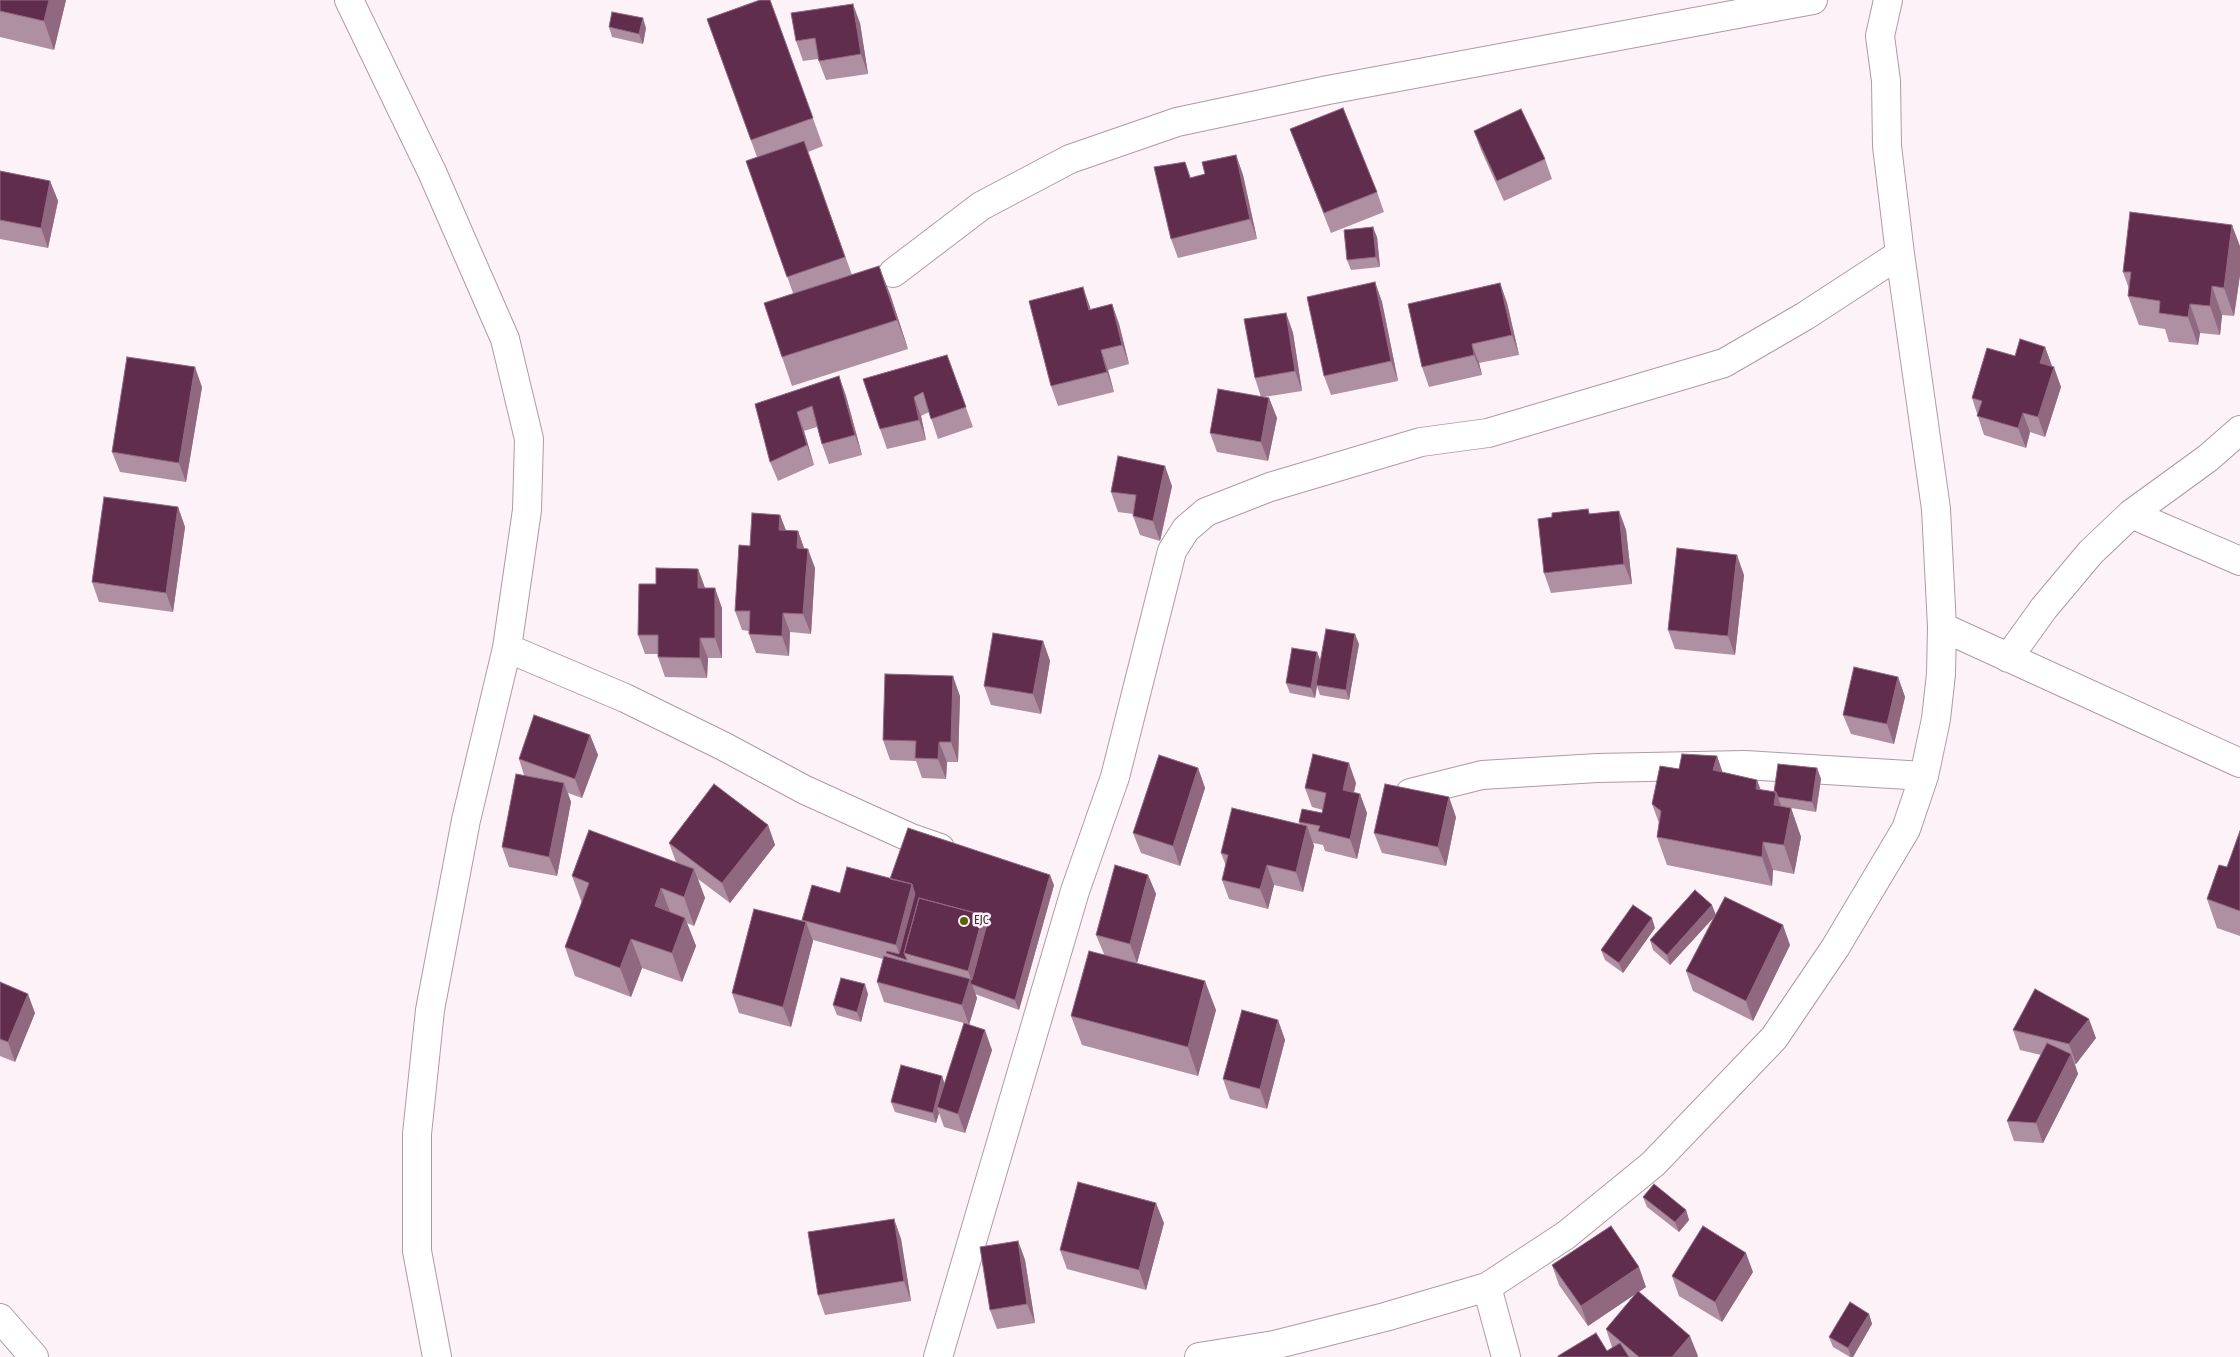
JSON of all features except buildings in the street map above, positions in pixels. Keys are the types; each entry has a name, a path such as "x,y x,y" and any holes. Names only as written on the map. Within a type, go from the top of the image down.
{"street":[{"path":"349,0 432,172 505,338 529,439 527,510 507,648 466,820 430,1010 418,1125 418,1251 437,1357"},
{"path":"893,272 981,206 1070,159 1177,122 1328,90 1813,0"},
{"path":"1199,1357 1274,1345 1384,1317 1487,1287 1566,1235 1652,1164 1774,1038 1835,948 1872,889 1906,829 1924,776 1936,719 1941,674 1942,627 1936,509 1900,254 1887,146 1886,81 1880,36 1888,0"},
{"path":"938,1357 1065,888 1115,777 1172,551 1186,529 1206,512 1270,487 1421,442 1488,433 1724,362 1805,316 1900,254"},
{"path":"2008,658 2044,608 2091,552 2131,514 2208,458 2240,430"},
{"path":"2131,514 2240,561"},
{"path":"1942,627 2240,763"},
{"path":"507,648 626,698 806,790 912,838 964,857"},
{"path":"1410,793 1482,776 1597,768 1745,765 1924,776"},
{"path":"1487,1287 1506,1357"},
{"path":"0,1318 34,1357"}],"place":[{"name":"EJC","path":"964,921"}]}
